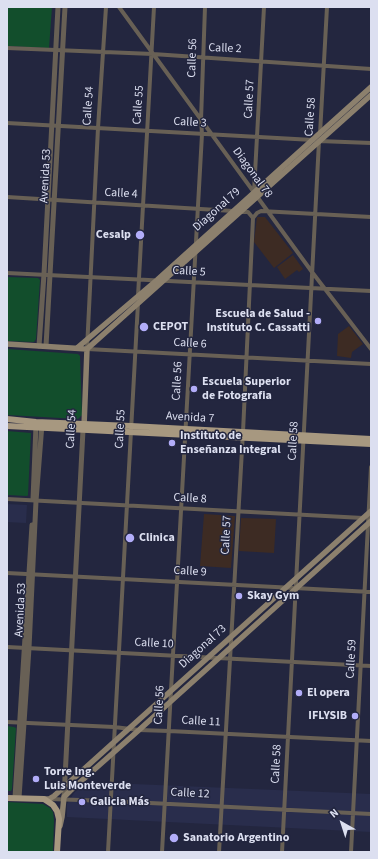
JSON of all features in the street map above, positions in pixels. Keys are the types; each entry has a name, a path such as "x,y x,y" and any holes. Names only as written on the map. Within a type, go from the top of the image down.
{"main road":[{"name":"Diagonal 79","path":"87,349 240,212 256,194 371,87"},
{"name":"Diagonal 79","path":"77,348 157,280 233,210 256,194 371,95"},
{"name":"Calle 6","path":"7,344 87,349"},
{"name":"Calle 54","path":"84,427 87,349"},
{"name":"Avenida 7","path":"7,419 39,425"},
{"name":"Avenida 7","path":"7,426 39,425 304,438 371,439"},
{"name":"Avenida 7","path":"304,438 371,444"},
{"name":"Diagonal 73","path":"47,799 64,788 284,588 369,518"},
{"name":"Diagonal 73","path":"64,798 296,589 369,518"},
{"name":"Calle 12","path":"7,798 47,799"},
{"name":"Calle 54","path":"57,852 64,798"},
{"path":"47,799 56,809 60,827"}],"street":[{"name":"Avenida 53","path":"39,346 58,7"},
{"name":"Avenida 53","path":"46,346 65,7"},
{"name":"Calle 54","path":"87,349 98,128 106,7"},
{"name":"Diagonal 78","path":"119,7 312,272 371,349"},
{"name":"Calle 55","path":"108,852 154,7"},
{"name":"Calle 56","path":"162,852 202,134 201,120 205,7"},
{"name":"Calle 57","path":"256,194 264,7"},
{"name":"Calle 58","path":"282,852 327,7"},
{"name":"Calle 2","path":"7,48 152,54 204,59 262,61 371,69"},
{"name":"Calle 3","path":"7,123 371,143"},
{"name":"Calle 4","path":"7,197 233,210"},
{"path":"240,212 248,212 253,218 259,211 371,217"},
{"name":"Calle 57","path":"219,852 243,435 253,218"},
{"name":"Calle 5","path":"7,273 371,291"},
{"name":"Calle 6","path":"87,349 371,364"},
{"name":"Avenida 53","path":"17,798 39,425"},
{"name":"Calle 54","path":"64,798 84,427"},
{"name":"Calle 59","path":"351,852 362,666 371,467"},
{"name":"Calle 8","path":"7,499 369,518"},
{"name":"Calle 9","path":"7,573 371,592"},
{"name":"Calle 10","path":"7,647 209,656 220,658 371,666"},
{"name":"Calle 11","path":"7,722 371,741"},
{"name":"Calle 12","path":"47,799 64,798 371,814"}],"shaded area":[{"path":"257,217 265,217 293,253 274,268 254,242"},
{"path":"293,255 303,269 299,272 297,270 285,279 277,267"},
{"path":"349,326 363,344 352,352 351,358 337,356 338,334"},
{"path":"7,504 27,505 26,523 7,522"},
{"path":"204,514 235,516 231,568 200,566"},
{"path":"241,518 276,519 274,553 239,551"},
{"path":"86,782 371,794 371,832 67,817 67,804 74,793"}],"green space":[{"path":"7,7 52,7 49,48 7,46"},
{"path":"7,277 38,278 40,280 36,339 34,342 7,341"},
{"path":"7,349 78,354 80,356 82,415 78,419 7,415"},
{"path":"7,431 31,433 27,496 7,495"},
{"path":"7,726 16,728 11,791 7,791"},
{"path":"7,802 43,804 50,808 53,812 54,820 53,852 7,852"}],"place":[{"name":"Cesalp","path":"140,235"},
{"name":"Escuela de Salud - Instituto C. Cassatti","path":"318,321"},
{"name":"CEPOT","path":"144,327"},
{"name":"Escuela Superior de Fotografia","path":"194,389"},
{"name":"Instituto de Enseñanza Integral","path":"172,443"},
{"name":"Clinica","path":"130,538"},
{"name":"Skay Gym","path":"239,596"},
{"name":"El opera","path":"299,693"},
{"name":"IFLYSIB","path":"355,716"},
{"name":"Torre Ing. Luis Monteverde","path":"36,779"},
{"name":"Galicia Más","path":"82,802"},
{"name":"Sanatorio Argentino","path":"174,838"}]}
